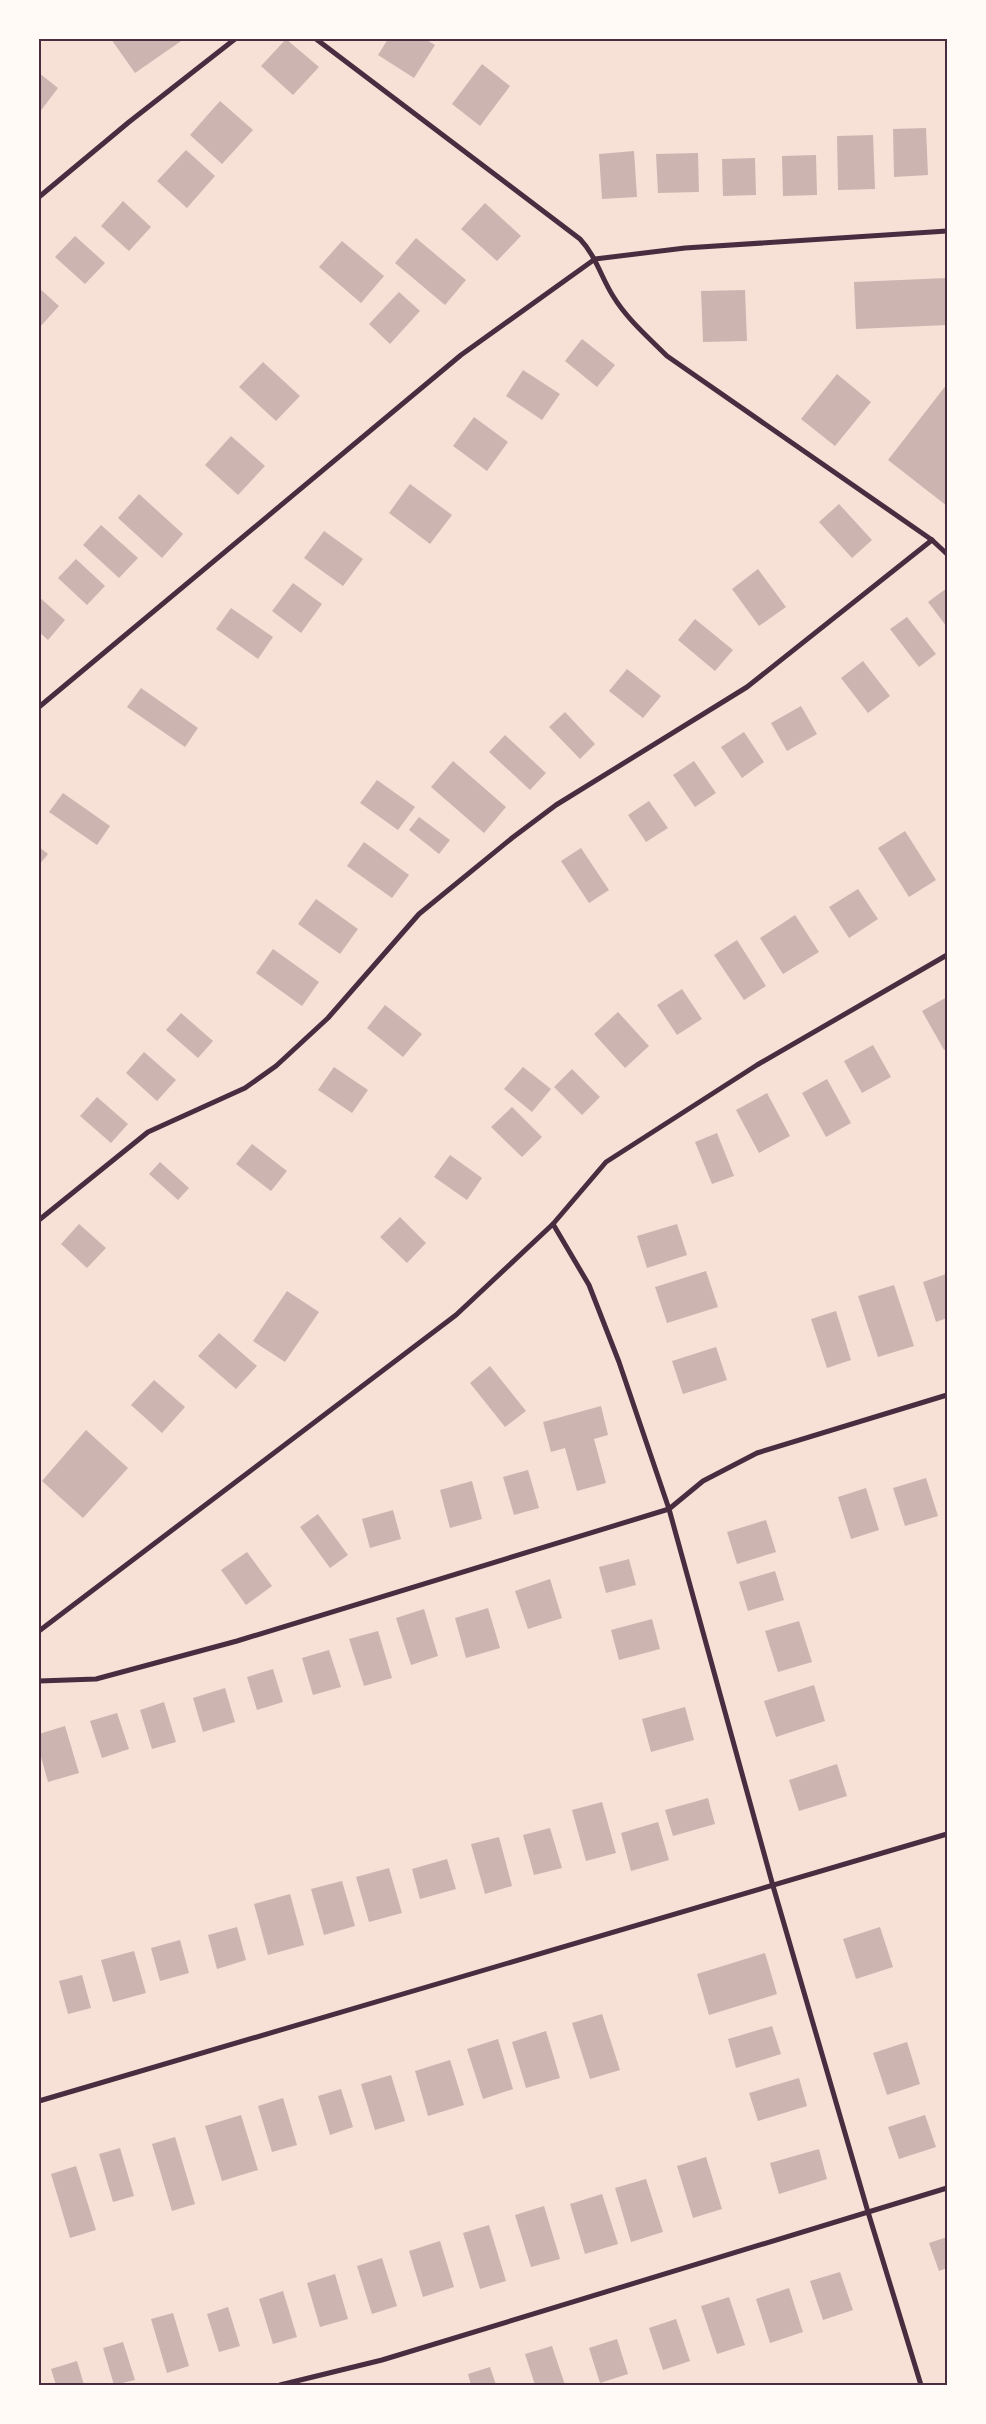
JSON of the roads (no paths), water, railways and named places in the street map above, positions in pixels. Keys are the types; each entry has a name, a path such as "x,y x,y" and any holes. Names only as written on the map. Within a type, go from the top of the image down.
{"street":[{"path":"39,197 129,122 235,39"},
{"path":"316,39 580,239 595,259 614,299 636,326 667,356 932,540 947,554"},
{"path":"39,707 461,355 595,259 685,248 947,231"},
{"path":"39,1220 148,1132 245,1088 276,1066 328,1018 419,914 512,838 556,805 746,686 932,540"},
{"path":"39,1631 456,1315 553,1224 606,1162 757,1065 947,955"},
{"path":"553,1224 589,1285 619,1362 669,1508 773,1886 868,2212 921,2385"},
{"path":"39,1681 96,1679 228,1643 669,1508 703,1481 757,1453 947,1395"},
{"path":"39,2102 947,1834"},
{"path":"280,2385 382,2360 947,2188"}]}
